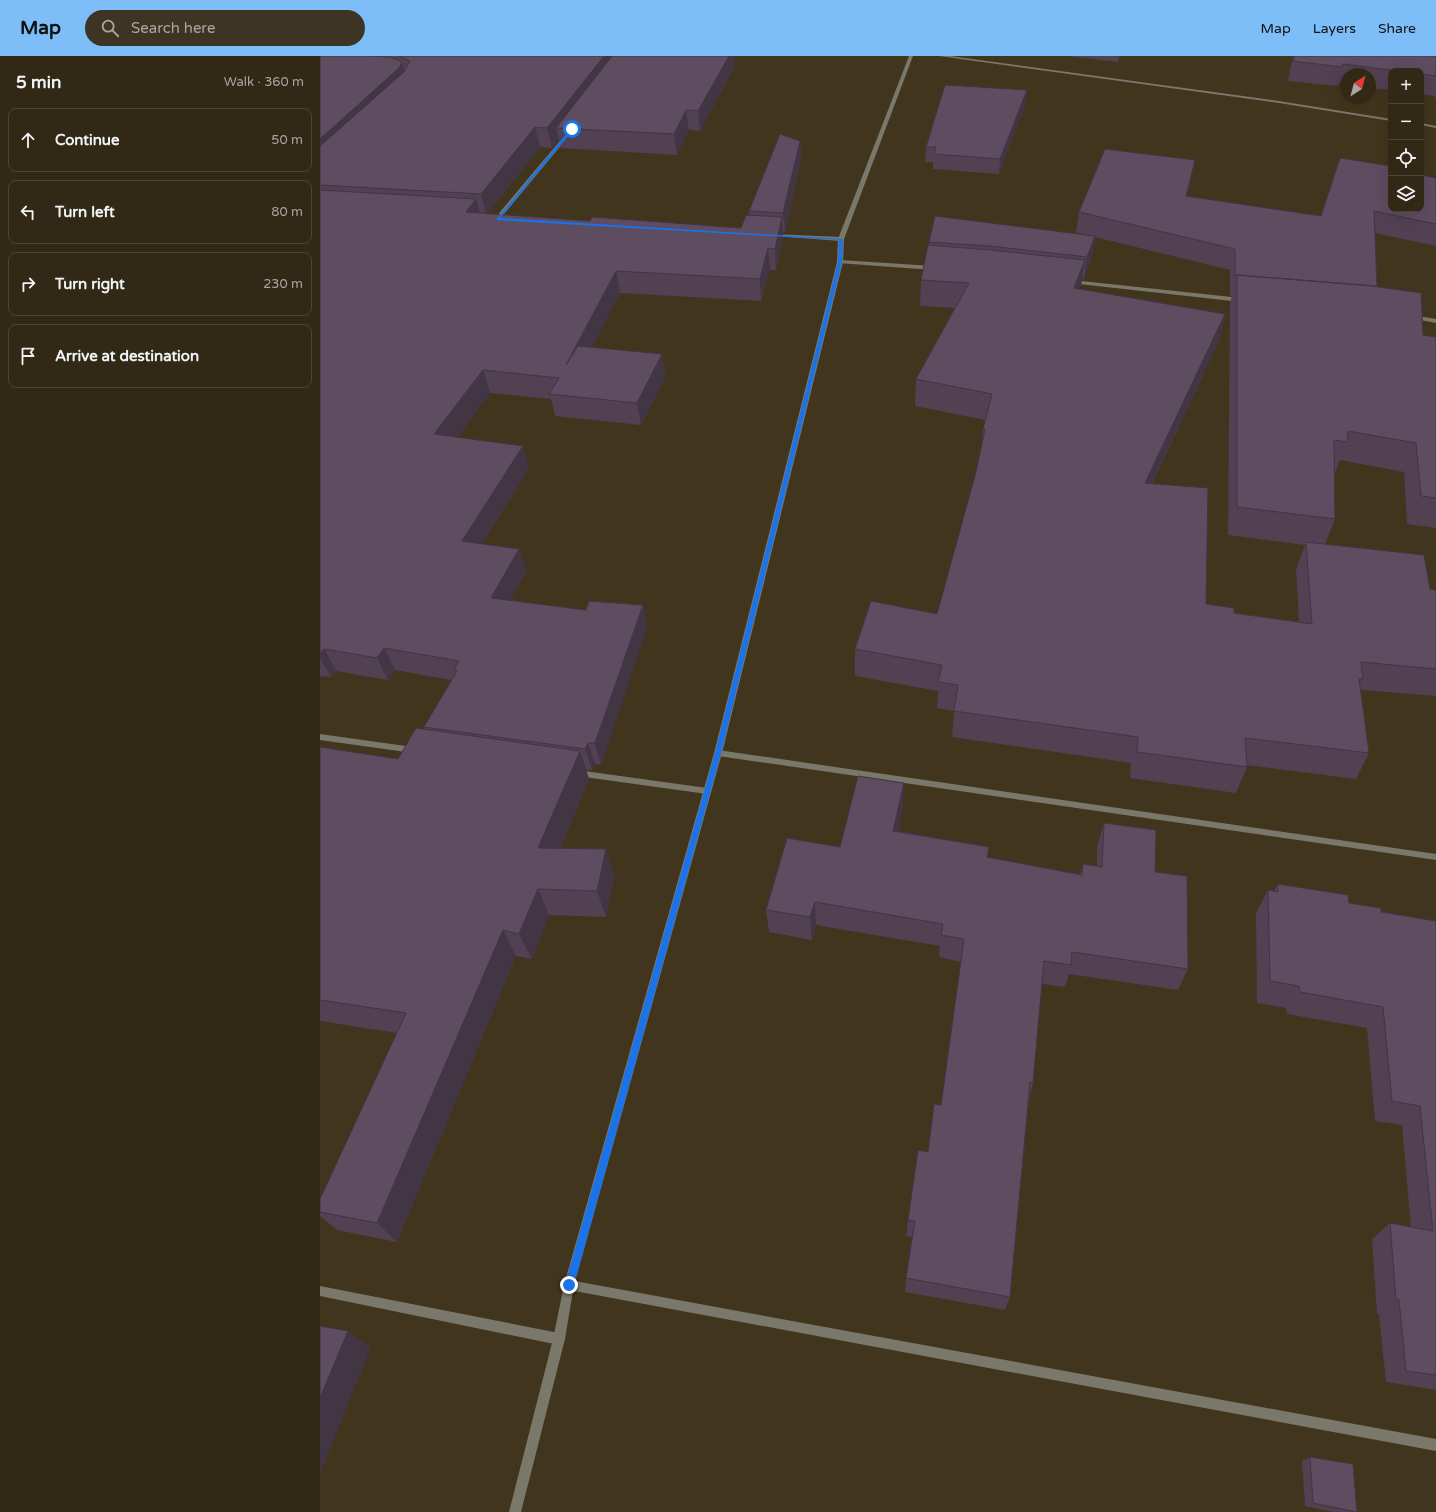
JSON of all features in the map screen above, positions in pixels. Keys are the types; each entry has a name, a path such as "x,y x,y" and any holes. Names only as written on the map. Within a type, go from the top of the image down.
{"street":[{"path":"515,1512 559,1339 569,1285 718,753 840,262 841,239 911,56"},
{"path":"942,56 1279,102 1388,120"},
{"path":"1424,125 1436,127"},
{"path":"497,219 567,135"},
{"path":"490,219 505,220"},
{"path":"771,235 841,239"},
{"path":"840,262 941,269"},
{"path":"1066,281 1246,301"},
{"path":"1406,317 1436,321"},
{"path":"320,737 423,752"},
{"path":"718,753 1436,857"},
{"path":"565,771 707,791"},
{"path":"569,1285 1436,1445"},
{"path":"320,1291 559,1339"}],"building":[{"path":"320,56 390,57 402,62 399,68 320,139"},
{"path":"399,56 604,56 547,128 535,127 481,194 320,185 320,146 404,72 410,61"},
{"path":"612,56 729,56 698,111 686,110 674,134 556,128"},
{"path":"1294,56 1436,56 1436,76 1424,74 1424,68 1388,68 1388,70 1343,64 1342,67 1293,61"},
{"path":"945,85 1027,90 1000,159 934,154 936,147 926,147"},
{"path":"780,134 800,141 783,213 749,211"},
{"path":"1105,149 1195,160 1186,196 1321,216 1340,158 1388,166 1388,212 1424,212 1424,176 1436,178 1436,224 1374,211 1377,286 1235,276 1235,249 1079,212"},
{"path":"320,190 476,199 466,212 590,221 592,217 741,228 746,215 782,217 775,249 768,248 760,279 616,271 566,365 578,346 662,354 637,403 549,394 559,378 483,370 434,434 523,446 462,541 519,549 491,598 586,610 589,601 643,605 595,743 588,743 585,749 424,727 457,671 454,670 459,661 384,648 377,658 324,649 320,654"},
{"path":"935,216 1095,236 1087,257 990,246 929,242"},
{"path":"928,245 1085,260 1074,288 1225,314 1145,483 1208,488 1206,604 1234,608 1234,613 1312,624 1306,542 1424,555 1430,589 1436,590 1436,669 1361,662 1363,679 1359,679 1369,753 1245,738 1247,767 1137,752 1138,737 954,711 958,685 938,682 942,665 855,649 871,601 937,614 976,472 985,429 983,429 992,394 916,379 969,283 921,280"},
{"path":"1237,275 1372,286 1421,293 1423,335 1436,337 1436,498 1421,496 1416,443 1348,431 1347,442 1334,440 1335,519 1237,507"},
{"path":"416,728 580,751 538,848 606,849 597,891 538,889 519,934 503,930 377,1223 320,1212 320,1199 406,1013 320,1000 320,747 398,759"},
{"path":"858,776 904,783 893,831 989,847 987,857 1082,875 1083,864 1102,867 1104,823 1156,830 1155,872 1187,876 1188,969 1072,952 1071,965 1044,961 1033,1083 1030,1082 1010,1297 906,1278 915,1221 908,1220 918,1150 928,1152 934,1104 941,1105 964,939 941,935 943,924 815,902 810,917 766,910 787,838 840,847"},
{"path":"1278,884 1348,895 1349,903 1381,908 1381,912 1436,921 1436,1375 1406,1371 1399,1300 1396,1300 1390,1223 1433,1231 1420,1106 1392,1101 1383,1007 1300,992 1299,986 1270,981 1268,890 1278,892"},
{"path":"320,1326 348,1331 320,1398"},
{"path":"1310,1457 1353,1464 1357,1512 1313,1503"}],"route":[{"path":"569,1285 718,753 840,262 841,239 497,219 572,129"}]}
